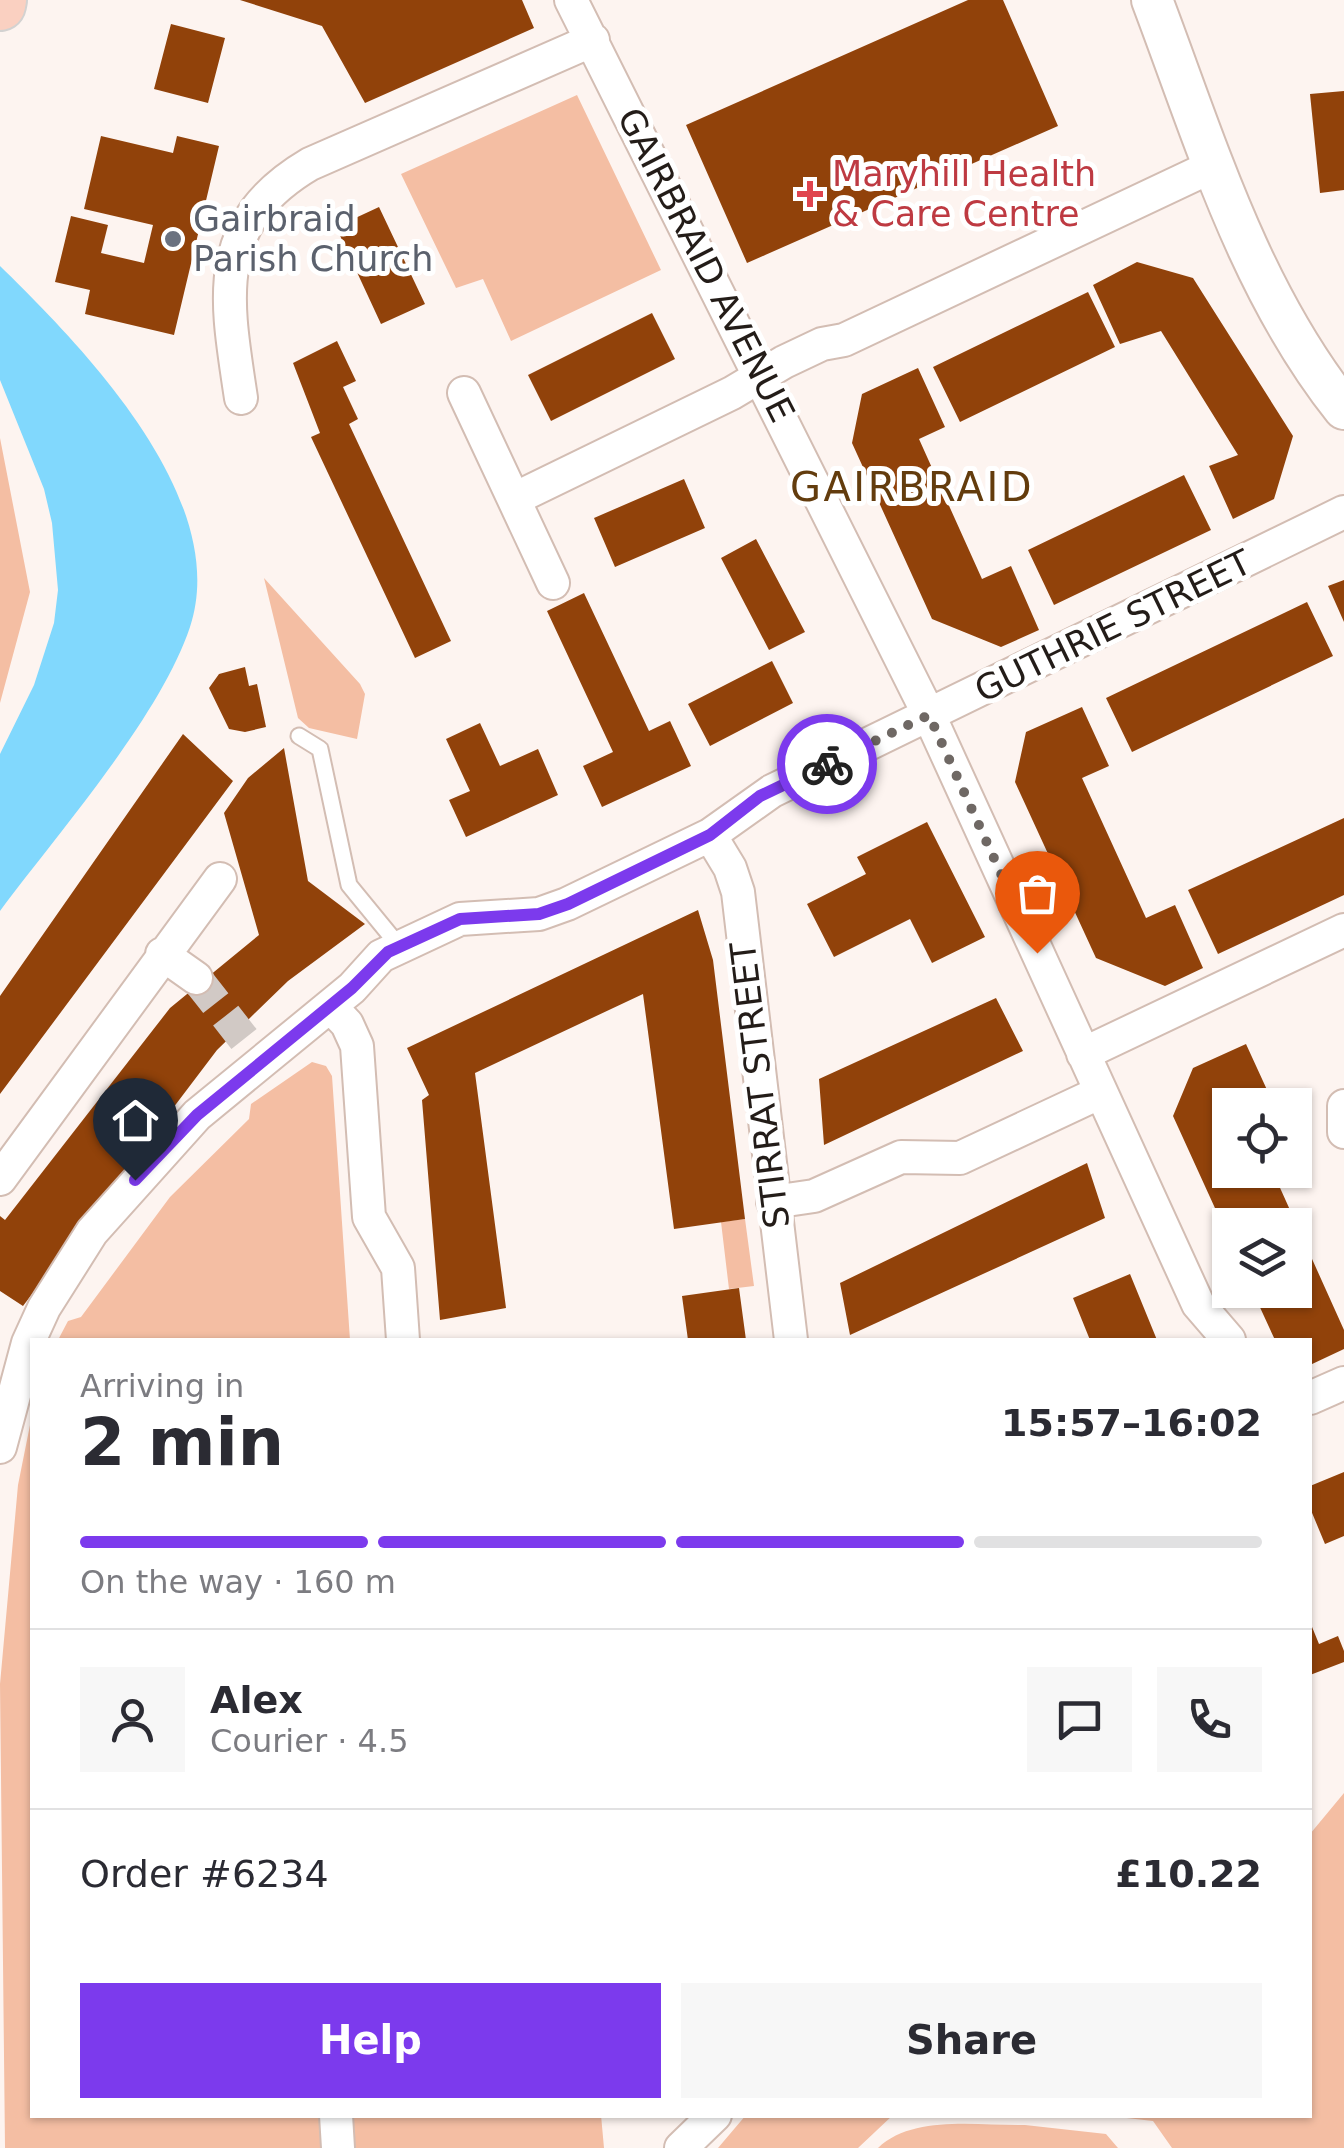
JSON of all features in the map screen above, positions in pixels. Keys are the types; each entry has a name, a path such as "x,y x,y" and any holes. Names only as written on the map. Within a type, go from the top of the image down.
{"street":[{"path":"1152,0 1258,274 1304,352 1344,409"},
{"name":"GAIRBRAID AVENUE","path":"578,2 593,40 929,715 1198,1304 1227,1338"},
{"path":"241,398 228,300 231,260 246,224 269,193 310,164 593,40"},
{"path":"514,499 816,346 844,340 1215,165"},
{"path":"464,392 553,582"},
{"name":"GUTHRIE STREET","path":"31,1338 75,1256 158,1154 252,1050 302,1028 381,956 460,919 551,910 710,835 760,796 1344,512"},
{"name":"STIRRAT STREET","path":"710,835 738,892 791,1338"},
{"path":"0,1179 220,879"},
{"path":"1083,1054 1344,930"},
{"path":"162,954 196,978"},
{"path":"330,1006 347,1024 357,1046 369,1216 398,1268 403,1338"},
{"path":"773,1202 814,1196 901,1157 960,1158 1101,1092"},
{"path":"1344,1106 1344,1132"},
{"name":"GUTHRIE STREET","path":"0,1447 30,1339"},
{"path":"1312,1397 1344,1384"},
{"path":"336,2118 338,2148"},
{"path":"681,2148 712,2118"}],"lane":[{"path":"299,736 320,749 348,885 399,946"}],"shaded area":[{"path":"577,95 661,270 511,341 483,279 456,288 401,174"},
{"path":"0,438 30,592 0,703"},
{"path":"264,578 360,684 365,694 357,739 309,728 298,718"},
{"path":"312,1062 326,1066 332,1076 350,1338 59,1338 68,1321 81,1317 170,1197 249,1119 251,1104"},
{"path":"745,1219 754,1286 729,1289 721,1222"},
{"path":"30,1425 30,2118 601,2118 604,2148 5,2148 0,1684 18,1485"},
{"path":"1344,1793 1344,2148 1172,2148 1153,2121 1126,2118 1312,2118 1312,1832"},
{"path":"743,2118 890,2118 858,2148 718,2148"},
{"path":"1025,2125 1106,2134 1118,2148 878,2148 893,2137 928,2126"}],"water":[{"path":"0,266 71,339 142,429 170,478 190,528 197,578 190,627 156,698 106,774 0,911 0,754 34,685 54,623 58,590 52,523 44,489 0,380"}],"building":[{"path":"240,0 522,0 534,28 365,103 322,26"},
{"name":"Maryhill Health & Care Centre","path":"968,0 1003,0 1058,126 747,263 686,125"},
{"path":"171,24 225,38 208,103 154,89"},
{"path":"1344,91 1344,190 1320,193 1310,94"},
{"name":"Gairbraid Parish Church","path":"101,136 173,153 177,136 219,146 174,335 85,314 90,290 55,282 71,216 108,225 101,253 144,263 153,225 84,209"},
{"path":"379,207 425,304 381,324 336,227"},
{"path":"1137,262 1193,278 1293,436 1274,499 1233,519 1209,466 1238,455 1161,331 1120,344 1093,285"},
{"path":"1088,292 1115,347 960,422 933,367"},
{"path":"652,313 675,359 551,421 528,375"},
{"path":"337,341 356,381 343,387 358,419 349,424 451,641 415,658 311,437 320,433 293,363"},
{"path":"918,368 945,427 919,439 982,579 1011,566 1039,630 1001,647 932,619 852,443 862,394"},
{"path":"1184,475 1211,530 1054,605 1028,550"},
{"path":"684,479 705,528 615,567 594,518"},
{"path":"756,539 805,632 769,650 721,558"},
{"path":"1344,580 1344,622 1328,586"},
{"path":"584,593 649,731 670,721 691,766 602,807 583,766 613,752 547,611"},
{"path":"1307,602 1333,656 1132,752 1106,698"},
{"path":"772,661 793,703 710,746 688,704"},
{"path":"245,667 249,686 257,684 266,727 245,732 229,729 209,688 219,674"},
{"path":"1082,707 1109,766 1082,778 1146,918 1175,905 1203,968 1165,986 1096,958 1015,782 1026,732"},
{"path":"480,723 500,766 538,749 558,795 466,837 449,800 470,791 446,739"},
{"path":"183,734 233,781 0,1094 0,996"},
{"path":"284,748 308,881 365,924 288,981 217,1050 23,1306 0,1291 0,1216 5,1220 170,1008 259,935 224,813 248,778"},
{"path":"1344,818 1344,895 1218,954 1188,890"},
{"path":"927,822 985,937 932,963 910,919 834,957 807,904 866,874 857,857"},
{"path":"698,910 713,960 745,1219 674,1229 643,994 475,1073 506,1308 440,1320 422,1100 429,1095 407,1048"},
{"path":"996,998 1023,1051 824,1145 819,1079"},
{"path":"1246,1044 1266,1088 1212,1088 1212,1188 1280,1188 1289,1208 1215,1208 1173,1116 1193,1068"},
{"path":"1087,1163 1105,1218 850,1335 840,1283"},
{"path":"1312,1259 1344,1330 1344,1349 1312,1364 1312,1338 1274,1338 1260,1308 1312,1308"},
{"path":"1130,1274 1156,1338 1089,1338 1073,1298"},
{"path":"739,1288 746,1338 688,1338 682,1296"},
{"path":"1344,1472 1344,1536 1325,1544 1312,1513 1312,1485"},
{"path":"1312,1627 1319,1644 1338,1636 1344,1662 1312,1674"}],"tunnel":[{"path":"196,978 244,1039"}],"way so far":[{"path":"827,764 929,715 1037,953"}],"place":[{"name":"Maryhill Health & Care Centre","path":"810,194"},
{"name":"Gairbraid Parish Church","path":"173,239"}],"district":[{"name":"GAIRBRAID","path":"912,487"}],"route":[{"path":"135,1180 197,1115 352,988 388,952 460,919 539,914 568,904 721,830 760,796 827,764"}]}
